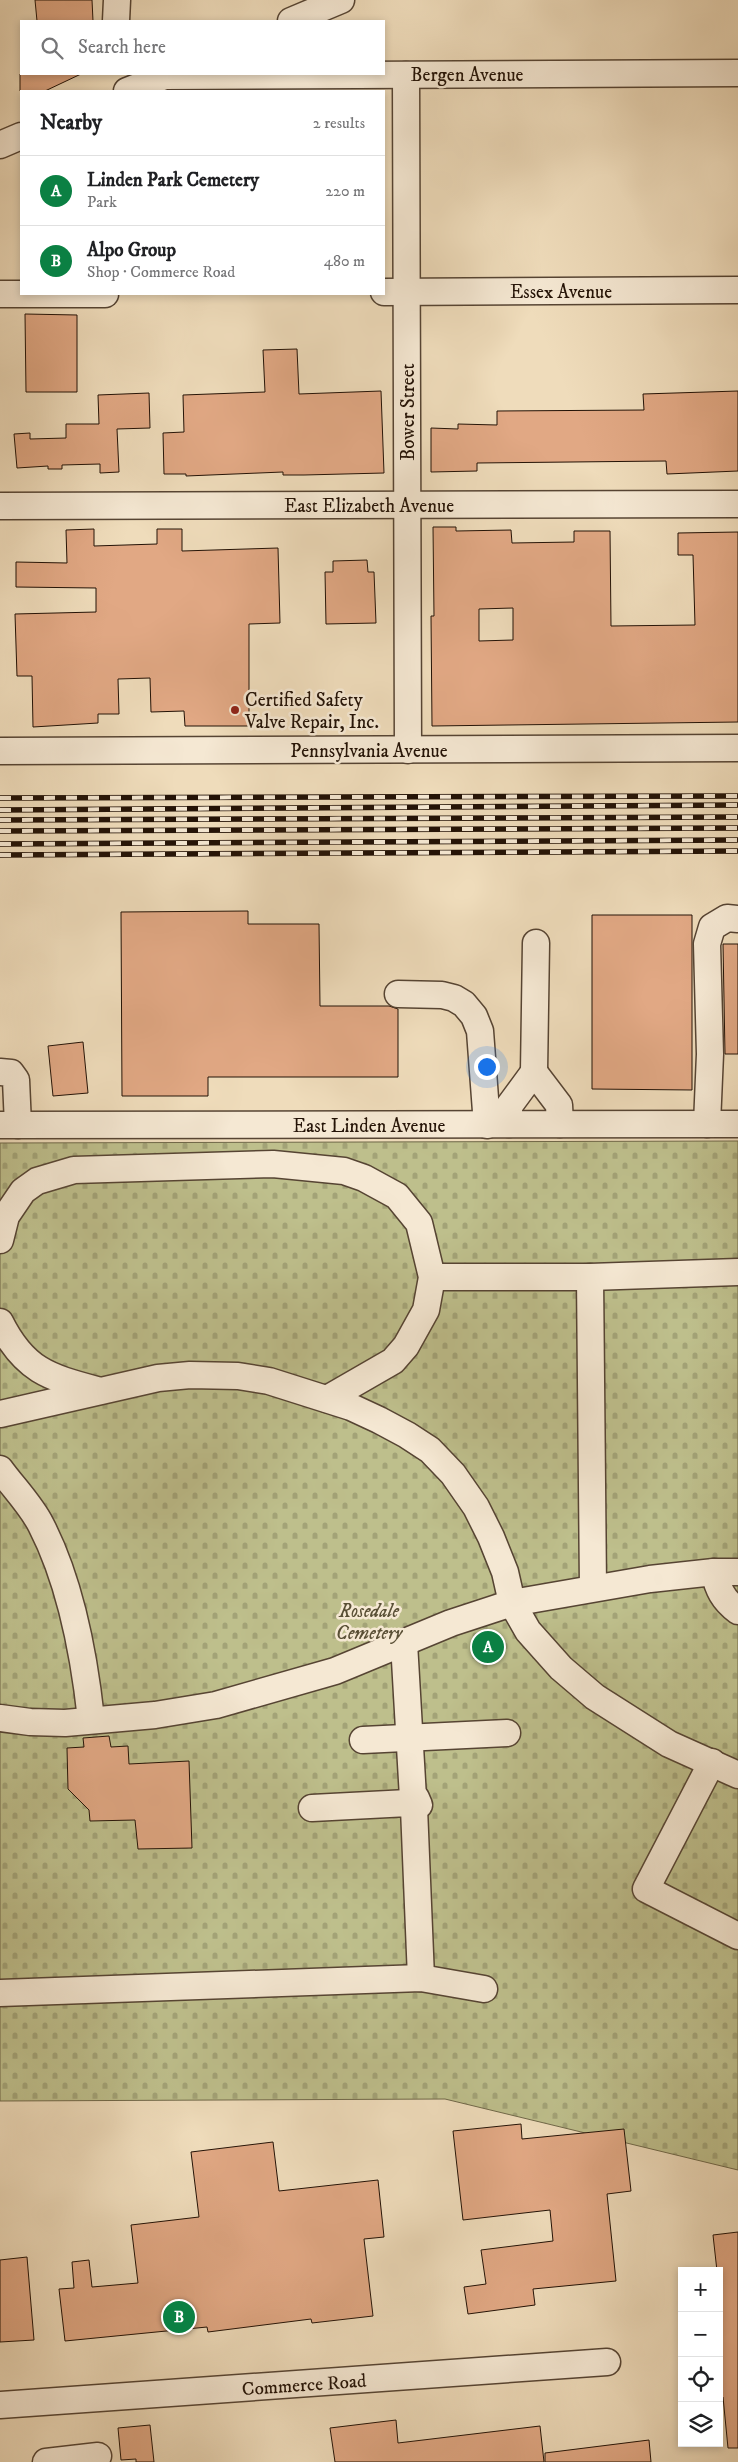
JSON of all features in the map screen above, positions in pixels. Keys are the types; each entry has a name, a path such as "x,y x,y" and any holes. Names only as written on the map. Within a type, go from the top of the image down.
{"street":[{"path":"116,20 117,0"},
{"path":"294,20 341,0"},
{"name":"Bergen Avenue","path":"167,75 738,73"},
{"path":"129,85 167,75"},
{"name":"Bower Street","path":"406,75 395,292 408,505 408,750"},
{"path":"0,144 20,136"},
{"name":"Essex Avenue","path":"395,292 738,290"},
{"path":"0,294 20,294"},
{"name":"East Elizabeth Avenue","path":"0,506 738,504"},
{"name":"Pennsylvania Avenue","path":"0,751 738,748"},
{"path":"707,1124 710,1054 707,944 712,927 727,918 738,919"},
{"path":"498,1124 534,1072 536,942"},
{"path":"398,994 442,995 454,998 464,1004 474,1016 480,1031 498,1124"},
{"path":"0,1072 11,1073 16,1080 9,1125"},
{"path":"534,1072 559,1105 560,1124"},
{"name":"East Linden Avenue","path":"9,1125 738,1124"},
{"path":"0,1240 6,1216 23,1191 37,1180 74,1170 273,1164 344,1171 364,1178 397,1196 419,1223 432,1277 426,1310 406,1346 393,1361 327,1399"},
{"path":"432,1277 590,1277 738,1272"},
{"path":"590,1277 593,1588"},
{"path":"0,1322 10,1343 32,1366 68,1382 100,1390"},
{"path":"0,1414 158,1378 190,1375 238,1376 269,1381 350,1407 407,1435 430,1450 453,1474 476,1507 491,1537 505,1572 512,1603 528,1631 560,1668 596,1697 669,1744 738,1774"},
{"path":"0,1469 40,1524 58,1568 74,1619 87,1685 91,1719"},
{"path":"0,1718 30,1722 65,1723 91,1719 154,1715 216,1705 335,1671 450,1623 512,1603 593,1588 726,1572"},
{"path":"726,1572 718,1588 726,1603 738,1611"},
{"path":"404,1643 420,1978"},
{"path":"363,1740 507,1733"},
{"path":"712,1762 646,1889 738,1936"},
{"path":"312,1808 412,1803"},
{"path":"0,1993 420,1978 484,1989"},
{"name":"Commerce Road","path":"0,2405 607,2362"},
{"path":"46,2462 98,2456"}],"green space":[{"name":"Rosedale Cemetery","path":"738,1141 738,2170 445,2099 0,2101 0,1143"}],"building":[{"path":"35,0 92,0 93,20 37,20"},
{"path":"20,75 79,75 47,90 20,90"},
{"path":"25,314 77,315 77,392 26,392"},
{"path":"297,349 299,394 381,391 384,473 283,475 283,472 186,476 186,474 164,474 163,433 184,432 183,395 265,392 263,350"},
{"path":"738,391 738,471 667,474 666,461 477,463 477,471 431,472 431,428 458,429 458,424 497,425 497,411 644,410 643,394"},
{"path":"149,393 150,428 117,429 119,472 100,473 100,464 62,465 62,469 48,469 48,466 17,468 14,434 30,433 30,439 66,438 66,424 99,424 98,395"},
{"path":"433,527 456,527 456,531 511,530 512,543 574,542 574,531 610,531 611,626 695,625 693,555 678,555 678,533 738,532 738,722 432,726 431,616 434,616","holes":["513,608 513,640 479,641 479,609"]},
{"path":"94,529 94,546 157,544 157,529 182,529 182,551 278,548 280,623 249,624 249,726 185,726 184,711 151,712 150,678 118,679 119,714 98,714 98,723 33,727 32,676 17,676 15,614 96,612 96,588 16,587 16,562 67,563 66,530"},
{"path":"367,560 368,572 374,572 376,623 326,624 325,572 333,572 333,561"},
{"path":"248,911 248,924 319,924 320,1006 389,1006 398,1009 398,1077 208,1077 208,1096 122,1096 121,912"},
{"path":"592,915 692,915 692,1090 592,1089"},
{"path":"723,944 738,944 738,1054 725,1054"},
{"path":"83,1042 88,1093 53,1096 48,1046"},
{"path":"109,1736 111,1747 128,1746 129,1764 189,1761 192,1848 138,1849 135,1820 90,1821 89,1810 68,1789 67,1748 84,1747 83,1738"},
{"path":"521,2124 522,2139 624,2129 631,2191 607,2194 616,2281 533,2289 535,2305 468,2314 464,2287 486,2284 481,2250 553,2241 550,2210 463,2220 453,2131"},
{"path":"273,2142 279,2191 378,2180 384,2237 364,2239 373,2316 312,2323 311,2319 208,2332 207,2327 65,2341 59,2289 74,2288 72,2262 89,2260 92,2287 138,2283 131,2225 199,2217 191,2152"},
{"path":"738,2232 738,2448 728,2448 723,2397 723,2267 717,2267 713,2235"},
{"path":"27,2257 34,2340 0,2342 0,2260"},
{"path":"396,2420 398,2443 540,2426 544,2462 335,2462 330,2428"},
{"path":"150,2425 154,2462 136,2462 136,2459 121,2460 118,2428"},
{"path":"649,2440 651,2462 545,2462 545,2453"}],"railway":[{"path":"0,798 738,796"},
{"path":"0,810 738,805"},
{"path":"0,820 738,817"},
{"path":"0,831 738,828"},
{"path":"0,844 738,840"},
{"path":"0,855 738,851"}],"place":[{"name":"Certified Safety Valve Repair, Inc.","path":"235,710"},
{"name":"Linden Park Cemetery","path":"488,1647"},
{"name":"Alpo Group","path":"179,2317"}]}
